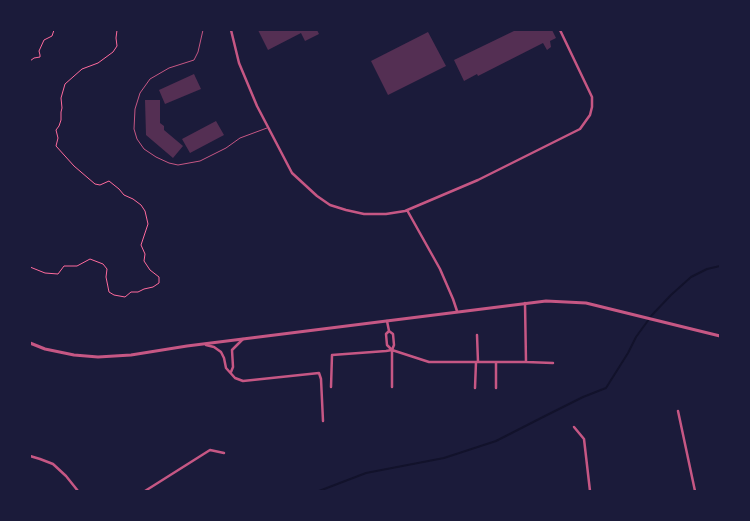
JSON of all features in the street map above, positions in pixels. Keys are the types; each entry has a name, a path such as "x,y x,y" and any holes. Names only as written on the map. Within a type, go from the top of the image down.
{"street":[{"path":"231,30 239,63 256,106 292,172 317,196 330,205 364,214 386,214 407,210 482,178 580,128 586,122 592,107 592,98 560,30"},
{"path":"407,210 440,268 454,299 457,311"},
{"path":"30,343 45,349 74,355 98,357 131,355 243,338 546,301 586,303 720,336"},
{"path":"526,303 526,362"},
{"path":"387,320 389,330 393,334 394,345 392,350 392,387"},
{"path":"389,330 386,334 387,345 392,350 429,362 553,363"},
{"path":"475,388 477,335"},
{"path":"231,372 233,367 232,350 243,338"},
{"path":"202,344 214,347 221,352 226,368 235,378 243,381 319,373 323,421"},
{"path":"331,387 332,355 392,350"},
{"path":"496,362 496,388"},
{"path":"678,410 695,491"},
{"path":"574,427 584,438 590,491"},
{"path":"145,491 210,450 224,453"},
{"path":"30,456 53,464 78,491"}],"lane":[{"path":"203,30 198,52 194,60 169,68 150,79 140,93 135,109 134,129 137,139 144,149 156,157 178,165 200,162 240,138 268,128"}],"path":[{"path":"30,61 40,57 39,51 44,40 52,36 54,30"},
{"path":"30,268 45,273 58,274 64,266 78,266 90,259 103,264 107,270 106,277 109,292 125,297 131,292 138,292 159,283 159,277 150,270 144,261 145,254 141,245 148,224 145,211 141,205 124,195 109,181 100,185 95,184 74,166 56,146 58,138 56,130 61,120 61,98 65,84 82,69 98,63 113,52 116,46 117,30"}],"building":[{"path":"258,30 317,30 319,34 305,41 301,33 268,50"},
{"path":"516,30 552,30 556,38 550,41 551,47 547,50 543,43 478,76 477,74 464,81 454,60"},
{"path":"428,32 446,66 388,95 371,61"},
{"path":"194,74 201,89 165,104 159,90"},
{"path":"145,100 160,100 160,123 164,126 164,130 183,146 173,158 146,135"},
{"path":"216,121 224,135 190,153 182,139"}],"waterway":[{"path":"319,491 366,473 444,458 496,441 583,397 606,388 636,337 652,315 691,277 707,269 720,266"}]}
